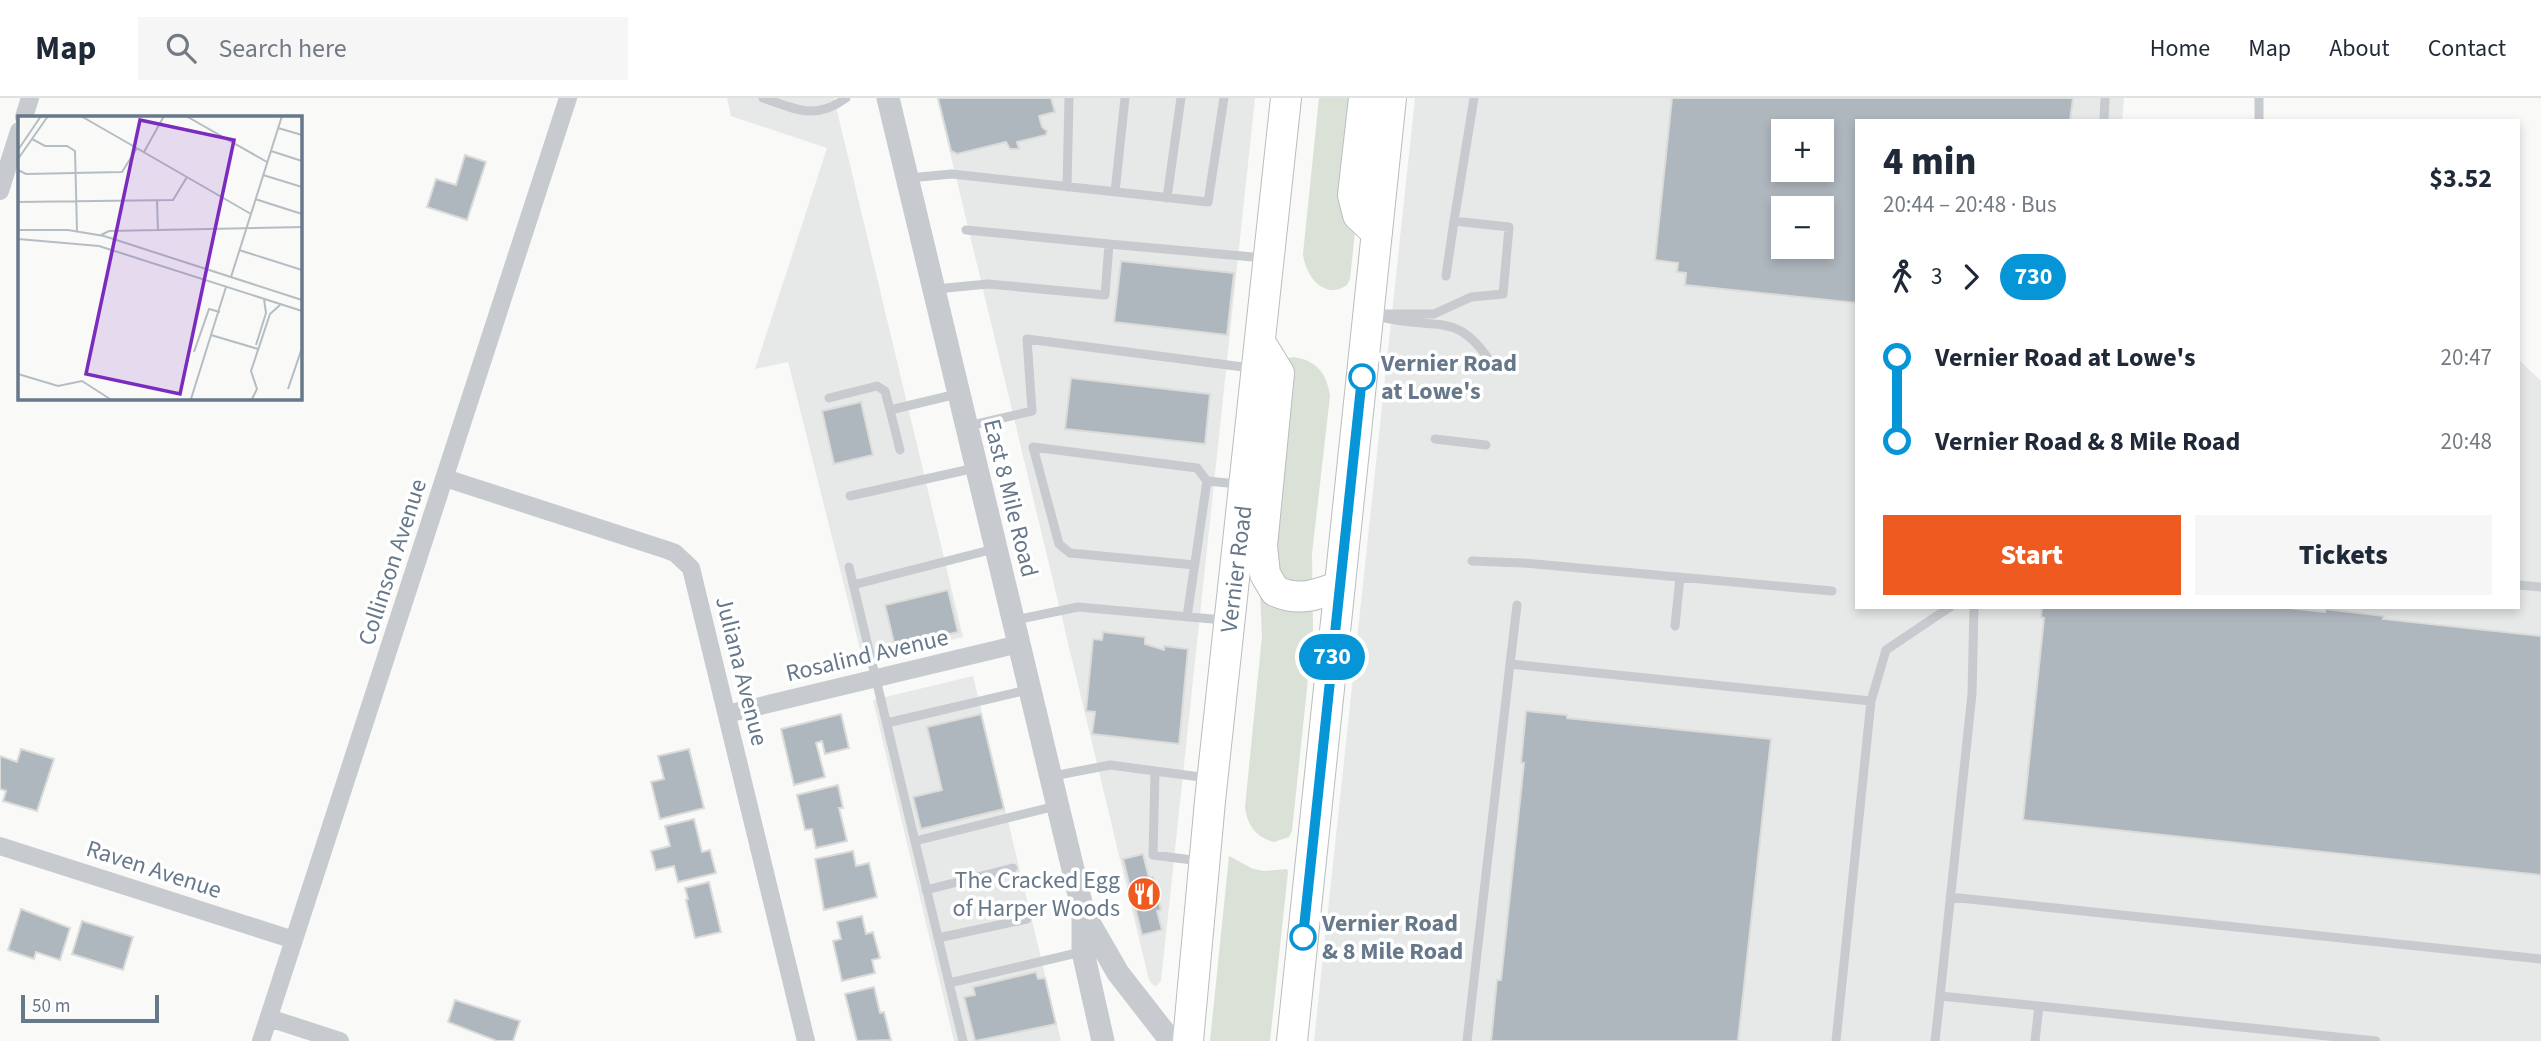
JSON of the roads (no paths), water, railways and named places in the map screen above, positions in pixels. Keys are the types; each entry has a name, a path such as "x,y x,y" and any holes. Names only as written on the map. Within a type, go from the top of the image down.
{"highway":[{"name":"Vernier Road","path":"1188,1041 1213,779 1286,98"},
{"path":"1364,98 1353,195 1358,215 1377,233"},
{"path":"1292,1041 1391,98"},
{"path":"1260,356 1279,373 1262,546 1265,574 1275,592 1295,598 1312,597 1340,586"}],"street":[{"path":"24,116 30,98"},
{"name":"Collinson Avenue","path":"261,1041 568,98"},
{"name":"East 8 Mile Road","path":"888,98 1083,911 1083,952 1098,1040"},
{"path":"0,191 18,134"},
{"name":"Juliana Avenue","path":"445,478 667,550 691,568 806,1041"},
{"name":"Rosalind Avenue","path":"727,714 1019,644"},
{"name":"Raven Avenue","path":"0,846 294,940"},
{"name":"East 8 Mile Road","path":"1083,911 1118,973 1171,1041"},
{"path":"269,1018 340,1041"}],"lane":[{"path":"764,98 810,113 838,104 846,98"},
{"path":"1067,187 1069,98"},
{"path":"1115,192 1125,98"},
{"path":"1167,198 1181,98"},
{"path":"907,179 952,174 1208,202 1224,98"},
{"path":"1446,276 1474,98"},
{"path":"2104,119 2105,98"},
{"path":"2259,98 2259,119"},
{"path":"1368,313 1434,314 1471,297 1503,294 1509,227 1454,221"},
{"path":"966,230 1270,258"},
{"path":"934,289 988,284 1105,295 1109,244"},
{"path":"1368,313 1400,322 1445,324 1461,329 1478,344 1495,369"},
{"path":"966,426 1031,411 1027,339 1260,356"},
{"path":"830,398 877,386 885,391 900,450"},
{"path":"890,410 959,394"},
{"path":"1435,439 1486,445"},
{"path":"1187,617 1195,565 1207,481 1197,468 1033,447 1059,544 1070,553 1195,565"},
{"path":"850,496 976,467"},
{"path":"1207,481 1246,485"},
{"path":"853,585 996,548"},
{"path":"1472,561 1832,591"},
{"path":"849,567 963,1041"},
{"path":"1675,626 1680,578"},
{"path":"2520,585 2541,587"},
{"path":"1467,1041 1517,605"},
{"path":"1014,621 1078,607 1230,621"},
{"path":"1836,1041 1871,701 1886,650 1947,609"},
{"path":"1935,1041 1972,694 1974,609"},
{"path":"1510,664 1871,701"},
{"path":"887,723 1029,689"},
{"path":"1051,776 1110,765 1213,779"},
{"path":"1155,772 1153,855 1205,862"},
{"path":"915,841 1058,806"},
{"path":"926,890 1013,868"},
{"path":"1950,897 2541,959"},
{"path":"938,938 1027,919"},
{"path":"949,983 1083,952"},
{"path":"1940,996 2376,1041"},
{"path":"2035,1041 2039,1006"}],"place":[{"name":"Vernier Road at Lowe's","path":"1362,377"},
{"name":"The Cracked Egg of Harper Woods","path":"1144,894"},
{"name":"Vernier Road & 8 Mile Road","path":"1303,937"}]}
